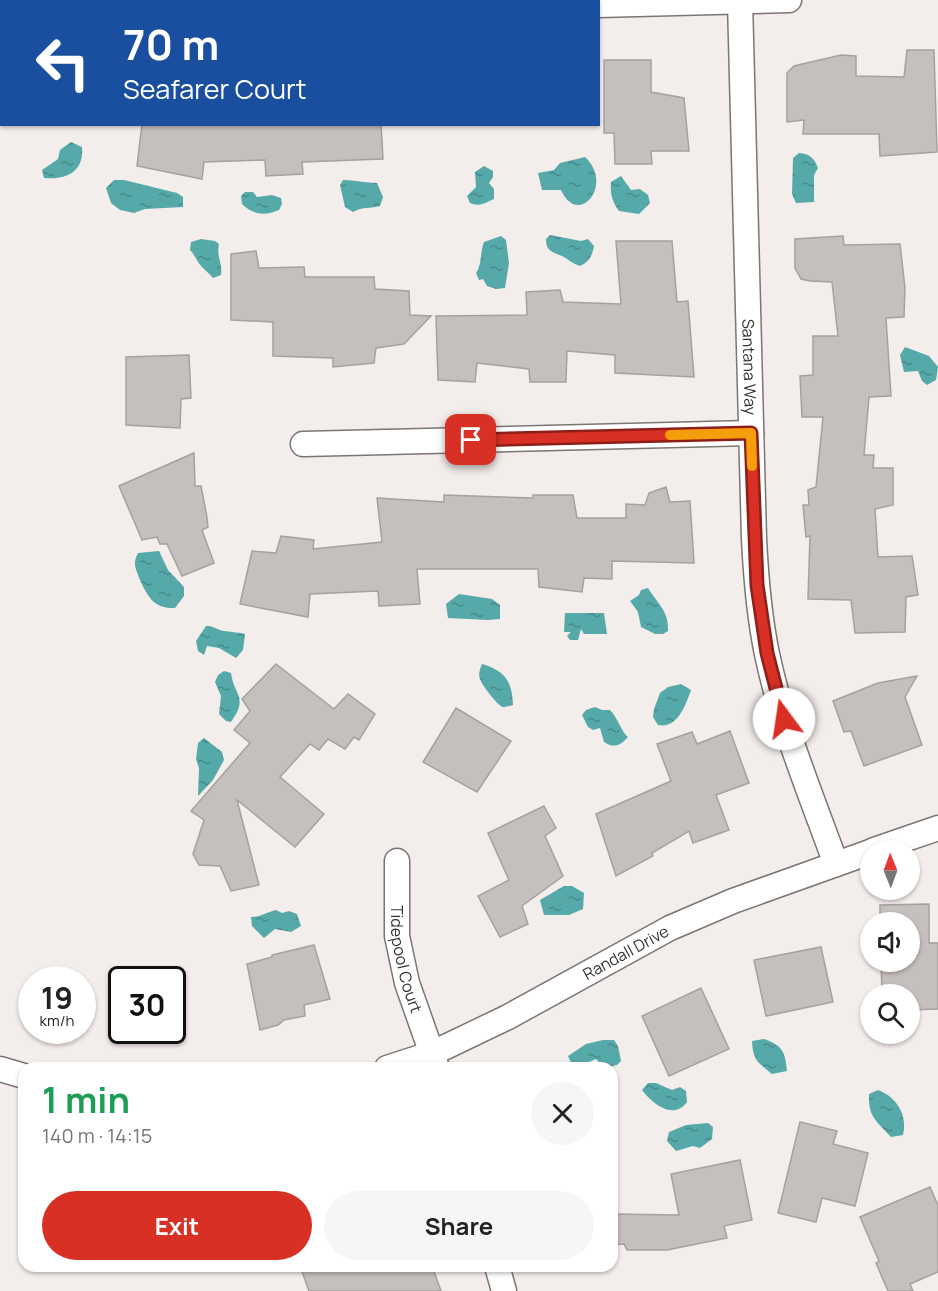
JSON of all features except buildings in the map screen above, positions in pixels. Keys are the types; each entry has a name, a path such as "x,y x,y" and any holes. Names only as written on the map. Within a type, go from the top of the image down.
{"street":[{"path":"600,5 789,0"},
{"name":"Santana Way","path":"740,1 757,585 767,653 784,719 836,864"},
{"path":"303,444 751,433"},
{"name":"Randall Drive","path":"904,840 938,828"},
{"name":"Randall Drive","path":"435,1061 508,1017 670,928 733,901 860,855"},
{"name":"Tidepool Court","path":"397,861 397,936 407,983 435,1061"},
{"path":"0,1069 18,1074"},
{"path":"499,1272 504,1291"}],"water":[{"path":"71,142 82,147 82,156 77,168 67,176 44,178 42,170 58,159 60,150"},
{"path":"799,153 811,157 818,168 814,175 814,202 796,203 792,194 793,158"},
{"path":"585,157 593,168 596,179 595,190 584,204 576,205 568,201 561,190 542,190 538,173 554,170 560,163"},
{"path":"484,166 493,171 493,177 489,183 494,189 494,199 480,205 470,203 467,196 476,187 475,172"},
{"path":"621,176 631,190 640,189 648,195 650,203 639,214 619,211 615,204 611,194 611,182"},
{"path":"114,180 124,180 177,193 183,197 183,207 145,209 134,213 120,210 111,203 106,188"},
{"path":"343,180 377,183 383,197 380,206 353,212 345,207 340,185"},
{"path":"245,192 253,192 257,197 272,195 281,198 282,204 279,210 274,212 264,214 255,212 242,204 241,196"},
{"path":"550,235 581,241 588,239 594,246 591,255 580,266 575,264 548,249 546,239"},
{"path":"501,236 506,240 509,263 505,288 496,289 487,286 483,279 479,280 476,273 484,242"},
{"path":"201,239 215,241 219,244 221,275 213,278 190,250 191,242"},
{"path":"905,347 929,356 938,367 936,380 927,385 922,381 918,371 904,372 900,355"},
{"path":"159,551 168,570 184,587 184,596 175,608 168,608 153,601 146,592 136,570 135,560 138,553"},
{"path":"648,588 667,618 668,631 663,634 655,634 641,627 638,612 630,601 639,595 641,590"},
{"path":"459,594 492,599 500,605 500,619 448,618 446,604"},
{"path":"565,613 604,613 607,634 584,634 581,629 578,640 570,640 567,636 571,632 564,632"},
{"path":"206,626 245,634 243,650 236,658 219,648 207,646 204,655 198,651 196,641"},
{"path":"482,664 497,670 506,678 511,690 513,705 503,707 490,694 479,677"},
{"path":"224,671 231,673 240,702 231,722 226,721 219,714 221,696 215,682 218,675"},
{"path":"681,684 691,690 684,708 671,723 658,725 653,717 660,693 668,687"},
{"path":"595,707 610,710 613,713 628,737 623,742 614,746 608,744 604,742 600,728 593,730 588,727 582,715 586,710"},
{"path":"204,738 222,752 224,760 213,780 198,796 199,768 196,759 198,743"},
{"path":"564,886 572,886 584,893 583,909 569,915 544,915 540,900"},
{"path":"276,910 282,913 289,911 297,914 301,926 291,932 275,929 264,938 252,926 251,917"},
{"path":"764,1039 782,1050 787,1071 772,1074 757,1060 752,1041"},
{"path":"614,1040 618,1046 621,1061 618,1064 618,1062 599,1062 596,1059 589,1062 571,1062 568,1056 586,1044"},
{"path":"648,1083 656,1083 672,1090 680,1087 686,1091 687,1102 675,1110 663,1108 642,1090"},
{"path":"878,1090 891,1097 900,1108 904,1121 903,1135 891,1137 872,1114 869,1094"},
{"path":"708,1123 713,1127 712,1139 700,1148 693,1146 676,1151 667,1141 669,1132 686,1125"}],"slow traffic":[{"path":"670,435 751,433 752,466"}],"route":[{"path":"471,440 751,433 757,585 767,653 784,719"}]}
